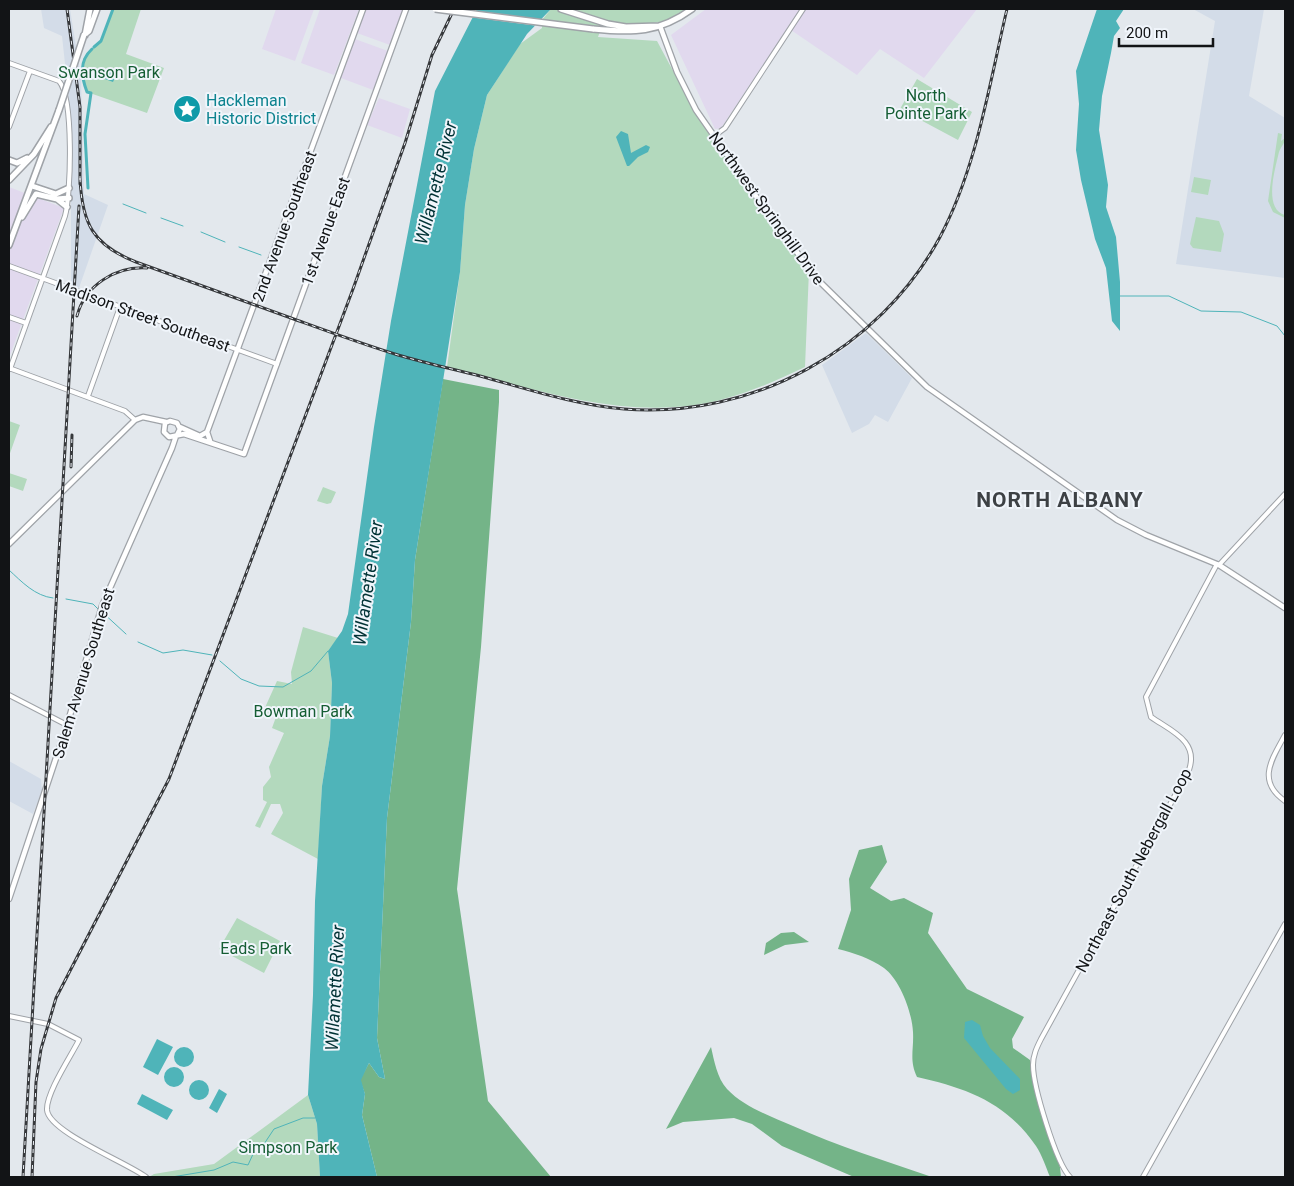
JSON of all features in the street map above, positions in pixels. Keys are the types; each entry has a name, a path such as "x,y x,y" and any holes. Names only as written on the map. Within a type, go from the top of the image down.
{"highway":[{"path":"9,246 58,113 84,35 88,9"},
{"path":"84,35 89,31 97,9"},
{"path":"435,9 629,32 645,31 660,26 692,9"},
{"path":"561,9 595,21 626,27 660,26"},
{"path":"9,180 34,154 58,113"},
{"path":"9,160 21,162 34,154"},
{"path":"32,186 56,194 69,188"},
{"path":"16,226 36,194 57,200 67,207"},
{"path":"57,200 68,198"}],"main road":[{"name":"2nd Avenue Southeast","path":"207,432 363,9"},
{"name":"1st Avenue East","path":"212,442 244,454 406,9"},
{"name":"Northwest Springhill Drive","path":"660,26 682,83 714,136 774,222 818,280 927,387 1117,520 1146,535 1218,564 1285,608"},
{"path":"9,544 136,420 143,417 166,422 173,421 180,427 198,436 207,432 208,438 212,442"},
{"path":"151,420 167,436 170,452"},
{"path":"163,430 166,422"},
{"path":"176,436 180,427"},
{"path":"167,436 184,434 212,442"},
{"name":"Salem Avenue Southeast","path":"9,899 67,725 94,628 176,436"}],"street":[{"path":"714,136 725,128 803,9"},
{"path":"9,63 59,81 63,86 68,114 69,188 67,207 9,368 129,412 136,420"},
{"path":"9,128 30,71"},
{"name":"Madison Street Southeast","path":"9,266 277,364"},
{"path":"88,396 120,307"},
{"path":"9,317 26,323"},
{"path":"1218,564 1285,494"},
{"name":"Northeast South Nebergall Loop","path":"1070,1177 1063,1168 1056,1152 1034,1076 1035,1052 1189,770 1192,758 1189,746 1180,736 1151,717 1146,697 1218,564"},
{"path":"9,695 67,725"},
{"path":"1285,736 1271,762 1268,776 1273,790 1285,801"},
{"path":"1143,1177 1285,924"},
{"path":"9,1016 48,1024 79,1040 50,1096 47,1111 50,1119 62,1130 129,1165 145,1177"}],"shaded area":[{"path":"41,9 70,9 81,78 84,194 108,205 79,288 71,285 71,119 62,36 44,28"},
{"path":"276,9 314,9 295,61 262,49"},
{"path":"320,9 359,9 334,75 301,63"},
{"path":"365,9 403,9 390,45 357,33"},
{"path":"706,9 977,9 924,78 880,49 857,75 788,28 721,128 715,129 671,35"},
{"path":"1193,9 1264,9 1249,96 1285,118 1285,278 1176,264 1215,21"},
{"path":"355,39 388,51 373,90 341,78"},
{"path":"379,98 410,109 402,138 367,125"},
{"path":"9,187 64,208 9,358"},
{"path":"866,333 912,378 888,422 875,415 869,424 852,433 822,365"},
{"path":"9,761 41,779 42,790 33,814 9,801"}],"green space":[{"name":"Swanson Park","path":"113,9 141,9 126,54 164,68 147,113 87,92 83,81 83,59 101,41"},
{"path":"551,9 692,9 670,19 649,24 603,23 598,37 657,41 679,82 705,123 809,270 805,367 757,388 727,398 692,405 657,408 621,406 586,401 551,394 447,367 460,272 465,205 474,149 487,95 520,44 542,28 542,20"},
{"name":"North Pointe Park","path":"917,79 972,112 958,140 900,109"},
{"path":"1278,133 1282,134 1281,141 1285,138 1285,140 1279,152 1275,168 1272,197 1274,205 1278,211 1285,215 1285,218 1273,212 1268,201"},
{"path":"1194,177 1211,180 1208,195 1191,192"},
{"path":"1196,217 1219,221 1224,234 1221,252 1193,248 1190,244"},
{"path":"443,379 499,390 481,647 457,889 488,1101 551,1177 377,1177 362,1115 365,1094 360,1080 369,1063 379,1077 385,1079 377,1038 387,818 411,622 415,560"},
{"path":"9,421 20,425 9,456"},
{"path":"9,473 27,479 23,491 9,486"},
{"path":"323,487 336,492 331,503 327,504 317,501"},
{"name":"Bowman Park","path":"303,627 338,638 328,651 332,683 330,736 322,786 318,859 271,834 283,813 280,804 271,804 260,828 255,826 267,802 263,800 263,787 271,777 269,767 284,733 272,728 276,717 263,712 277,681 292,684 291,672"},
{"path":"882,845 887,862 870,888 891,901 904,898 933,913 928,933 967,989 1024,1017 1012,1039 1013,1048 1030,1060 1047,1133 1060,1167 1061,1177 1050,1177 1036,1146 1012,1118 998,1108 968,1092 917,1077 912,1060 912,1024 900,988 890,973 873,961 838,949 851,910 849,879 859,850"},
{"name":"Eads Park","path":"237,918 280,941 264,973 219,949"},
{"path":"794,932 809,942 785,945 764,955 766,943 781,933"},
{"path":"711,1047 716,1069 724,1085 749,1106 827,1140 932,1177 854,1177 782,1146 752,1124 734,1118 683,1122 666,1129"},
{"name":"Simpson Park","path":"308,1095 317,1124 320,1177 149,1177 154,1174 214,1164"}],"water":[{"name":"Willamette River","path":"477,9 551,9 527,34 487,95 474,149 465,205 460,272 415,560 411,622 387,818 377,1038 385,1079 379,1077 369,1063 361,1080 365,1094 362,1115 377,1177 320,1177 317,1124 308,1095 315,901 322,786 330,736 332,683 328,651 342,631 348,614 391,321 435,91"},
{"path":"1097,9 1124,9 1116,21 1120,28 1114,36 1102,96 1099,130 1108,185 1106,207 1116,237 1120,282 1120,331 1112,321 1106,268 1095,239 1076,150 1079,104 1076,71"},
{"path":"112,70 117,73 113,82 105,79 104,71"},
{"path":"621,131 628,134 631,153 646,145 650,147 648,152 638,157 629,166 627,166 616,137"},
{"path":"972,1020 980,1025 983,1036 990,1048 1020,1079 1020,1090 1013,1094 1006,1089 964,1038 965,1022"},
{"path":"157,1039 173,1047 158,1075 143,1067"},
{"path":"184,1047 191,1050 194,1057 191,1064 184,1067 177,1064 174,1057 177,1050"},
{"path":"174,1067 181,1070 184,1077 181,1084 174,1087 167,1084 164,1077 167,1070"},
{"path":"199,1080 206,1083 209,1090 206,1097 199,1100 192,1097 189,1090 192,1083"},
{"path":"219,1089 227,1094 217,1113 209,1108"},
{"path":"142,1094 173,1110 167,1120 137,1104"}],"pier":[{"path":"473,11 545,20 539,26 469,17"}],"waterway":[{"path":"94,47 101,41 113,9"},
{"path":"88,188 85,134 91,93 87,92 82,69 85,59 92,49"},
{"path":"123,204 146,213"},
{"path":"161,218 183,226"},
{"path":"201,232 225,242"},
{"path":"239,247 261,255"},
{"path":"1120,296 1169,296 1201,311 1241,312 1277,326 1285,336"},
{"path":"9,570 24,584 46,597 53,598"},
{"path":"66,599 93,604 98,609"},
{"path":"101,611 126,634"},
{"path":"138,642 163,653 183,650 212,655"},
{"path":"220,661 241,679 259,686 283,687 311,671 328,651"},
{"path":"172,1177 214,1170 233,1162 248,1165 254,1152 264,1144 274,1129 303,1118 315,1118"}],"railway":[{"path":"67,9 80,107 80,184"},
{"path":"32,1177 36,1082 41,1049 56,998 169,779 353,289 405,143 432,55 454,9"},
{"path":"80,178 81,194 87,220 100,240 109,248 136,262 344,337 408,358 588,404 624,409 672,409 719,402 764,389 807,369 847,344 883,313 914,277 940,237 964,183 981,125 1007,9"},
{"path":"23,1177 79,206"},
{"path":"77,316 87,295 103,280 124,270 147,268"},
{"path":"71,467 72,435"}],"place":[{"name":"Hackleman Historic District","path":"187,109"}],"district":[{"name":"NORTH ALBANY","path":"1060,500"}]}
